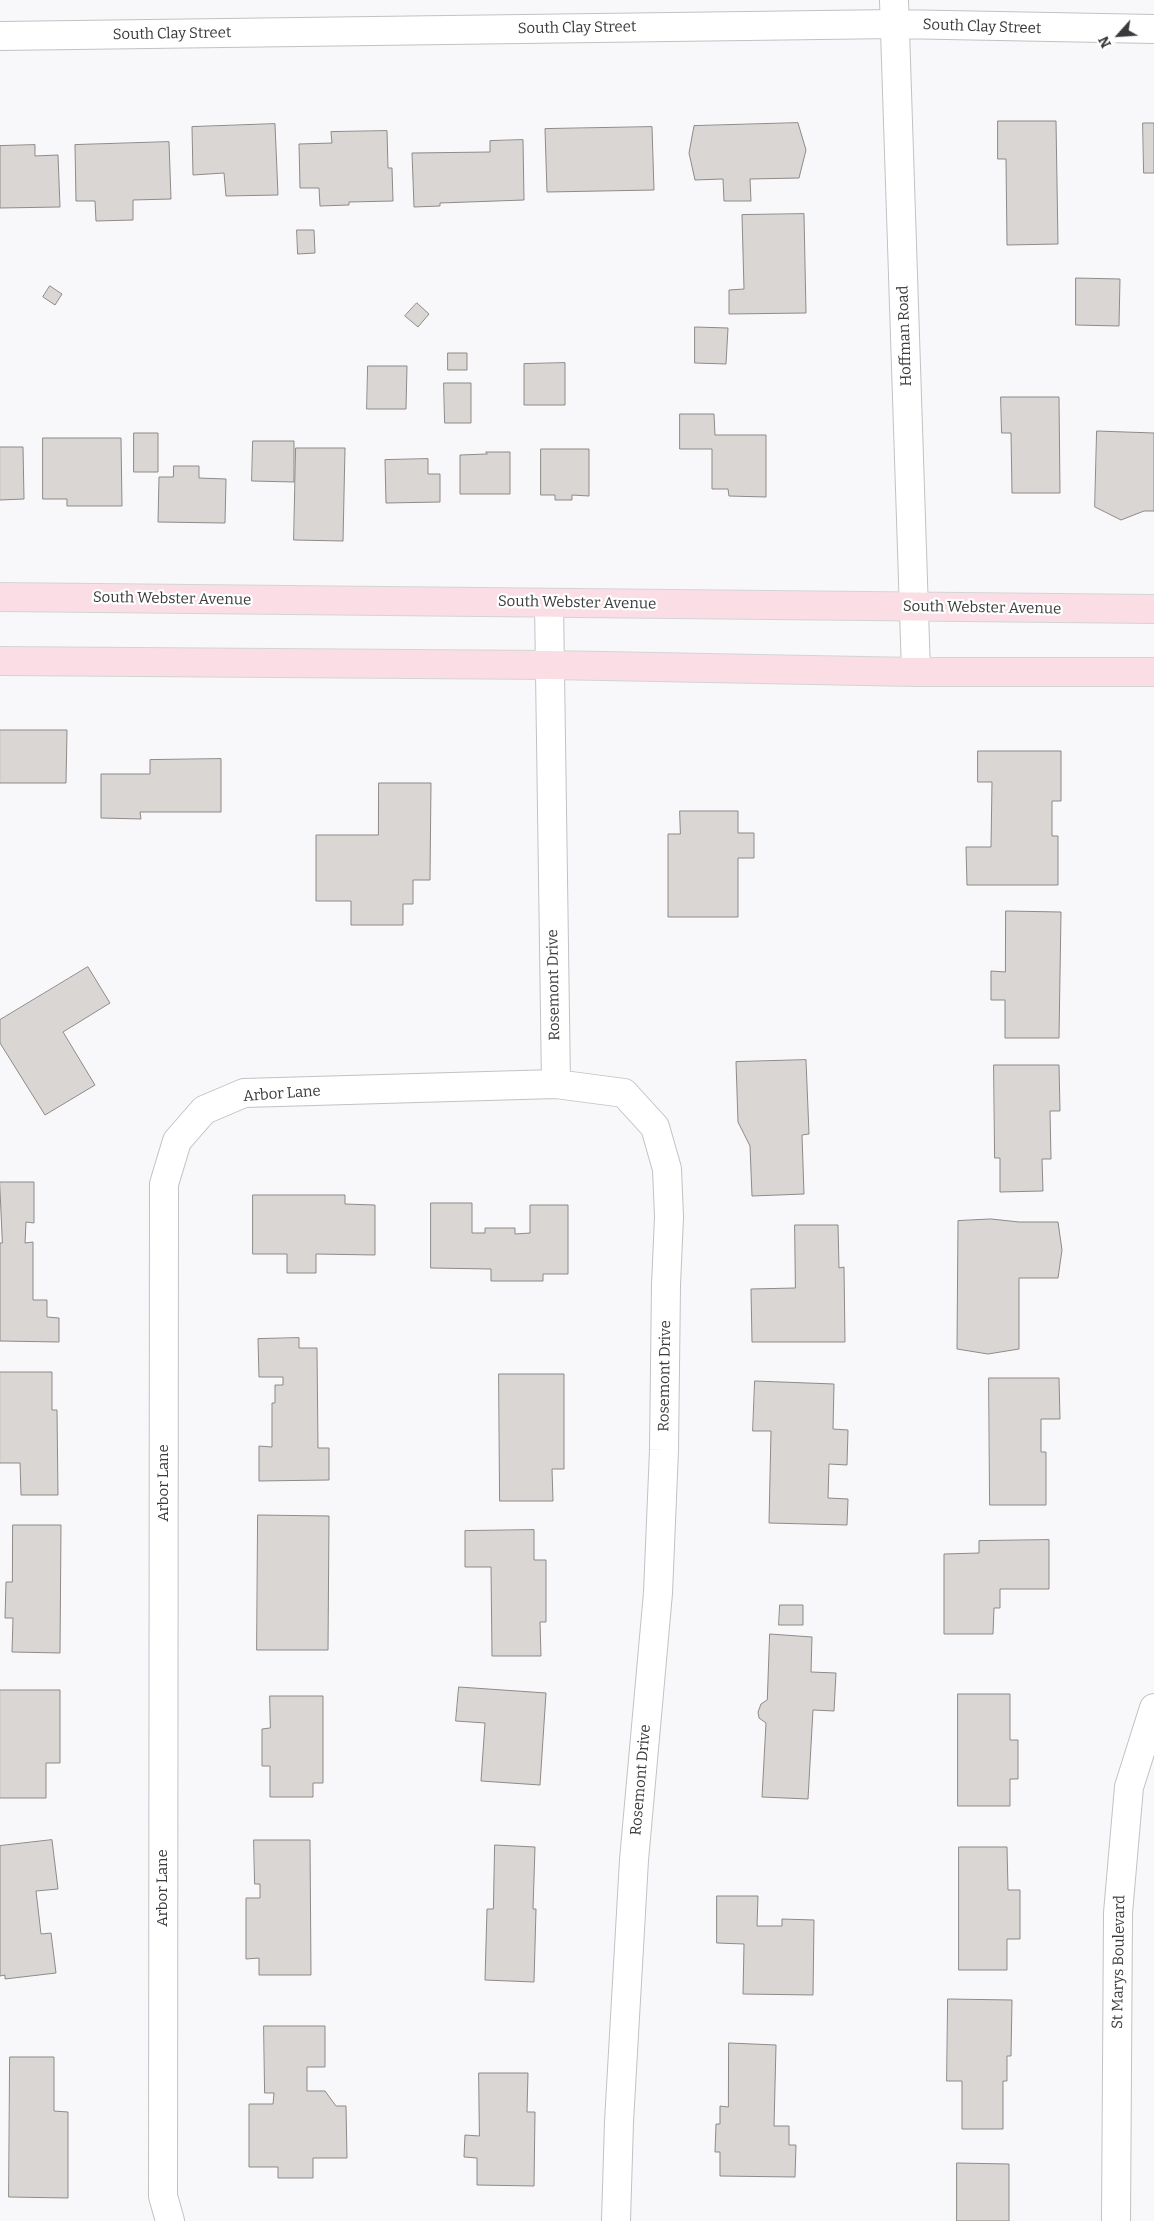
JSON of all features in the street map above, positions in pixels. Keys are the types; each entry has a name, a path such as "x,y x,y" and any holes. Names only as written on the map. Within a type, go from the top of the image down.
{"main road":[{"name":"South Webster Avenue","path":"0,596 1154,609"},
{"path":"0,661 550,665 916,672 1154,672"}],"street":[{"name":"South Clay Street","path":"0,36 895,12 1154,30"},
{"name":"Hoffman Road","path":"895,12 916,672"},
{"name":"Rosemont Drive","path":"550,603 556,1084 624,1093 655,1127 667,1169 669,1217 666,1285 664,1450 658,1593 634,1860 619,2122 616,2221"},
{"name":"Arbor Lane","path":"170,2221 163,2196 164,1184 177,1142 204,1110 244,1093 556,1084"},
{"name":"St Marys Boulevard","path":"1116,2221 1118,1913 1129,1787 1154,1708"}],"building":[{"path":"998,121 1056,121 1058,244 1007,245 1006,159 998,159"},
{"path":"798,123 806,150 799,178 750,179 751,201 724,201 723,179 695,180 689,153 694,126"},
{"path":"1143,123 1154,123 1154,173 1144,173"},
{"path":"275,124 278,195 226,196 224,173 193,175 192,127"},
{"path":"652,127 654,190 547,192 545,129"},
{"path":"387,131 388,168 392,168 393,201 349,202 349,205 320,206 319,188 300,188 299,144 332,143 331,132"},
{"path":"523,140 524,200 440,203 440,206 414,207 412,153 490,152 490,141"},
{"path":"169,142 171,199 133,200 133,220 96,221 95,201 76,201 75,145"},
{"path":"35,145 35,156 58,155 60,207 0,208 0,146"},
{"path":"804,214 806,313 729,314 729,290 744,289 742,215"},
{"path":"297,230 314,230 315,253 298,254"},
{"path":"1076,278 1120,279 1119,326 1076,325"},
{"path":"50,286 62,294 55,305 43,297"},
{"path":"417,303 429,314 418,327 405,316"},
{"path":"695,327 728,328 726,364 695,363"},
{"path":"448,353 467,353 467,370 448,370"},
{"path":"565,363 565,405 524,405 524,364"},
{"path":"368,366 407,366 406,409 367,409"},
{"path":"444,383 471,383 471,423 445,423"},
{"path":"1001,397 1059,397 1060,493 1012,493 1011,433 1002,433"},
{"path":"680,414 714,414 715,435 766,435 766,497 729,496 728,489 712,489 712,449 680,449"},
{"path":"1097,431 1154,433 1154,511 1144,511 1121,520 1095,507"},
{"path":"134,433 158,433 158,472 134,472"},
{"path":"43,438 121,438 122,506 67,506 67,499 43,499"},
{"path":"253,441 294,441 294,482 252,481"},
{"path":"0,447 23,447 24,499 0,500"},
{"path":"296,448 345,448 343,541 294,540"},
{"path":"541,449 589,449 589,496 572,495 572,500 555,500 555,495 541,495"},
{"path":"486,452 510,452 510,494 460,494 460,455 487,454"},
{"path":"428,459 428,474 440,474 440,502 386,503 385,460"},
{"path":"174,466 199,466 199,478 226,479 225,523 158,522 159,477 173,477"},
{"path":"0,730 67,730 66,783 0,783"},
{"path":"978,751 1061,751 1061,801 1052,801 1052,836 1058,836 1058,885 967,885 966,847 991,847 992,782 978,782"},
{"path":"221,759 221,812 140,812 141,819 101,818 101,774 150,774 150,760"},
{"path":"379,783 431,783 430,880 413,880 413,904 403,904 403,925 351,925 351,901 316,901 316,835 378,835"},
{"path":"680,811 738,811 738,833 754,833 754,858 738,858 738,917 668,917 668,834 680,834"},
{"path":"1006,911 1061,912 1059,1038 1005,1038 1005,1000 991,1000 991,971 1005,972"},
{"path":"88,967 110,1003 63,1032 95,1085 45,1115 0,1043 0,1020"},
{"path":"806,1060 809,1134 802,1135 804,1194 752,1196 750,1146 738,1122 736,1062"},
{"path":"994,1065 1059,1065 1060,1111 1050,1111 1051,1159 1042,1159 1043,1191 1000,1192 1000,1158 995,1158"},
{"path":"0,1182 34,1182 34,1223 26,1222 25,1243 33,1242 33,1300 47,1300 47,1317 59,1318 59,1342 0,1341 0,1243 2,1243"},
{"path":"253,1195 345,1195 345,1204 375,1205 375,1255 316,1254 316,1273 287,1273 287,1254 253,1254"},
{"path":"431,1203 472,1203 472,1233 485,1233 485,1228 515,1228 515,1234 530,1233 530,1205 568,1205 568,1274 543,1274 543,1281 491,1281 491,1269 431,1268"},
{"path":"991,1219 1019,1222 1058,1222 1062,1250 1058,1278 1019,1278 1019,1349 988,1354 957,1349 958,1221"},
{"path":"795,1225 838,1225 839,1268 844,1267 845,1342 752,1342 751,1289 795,1288"},
{"path":"299,1338 299,1348 317,1348 318,1448 329,1448 329,1480 259,1481 259,1446 272,1447 272,1403 275,1403 275,1385 283,1385 283,1377 259,1377 258,1339"},
{"path":"0,1372 52,1372 52,1410 57,1410 58,1495 21,1495 20,1463 0,1463"},
{"path":"499,1374 564,1374 564,1469 552,1469 553,1501 500,1501"},
{"path":"989,1378 1059,1378 1060,1419 1041,1419 1041,1452 1046,1452 1046,1505 990,1505"},
{"path":"755,1381 834,1384 833,1429 848,1430 847,1465 829,1464 828,1498 848,1499 847,1525 769,1523 771,1431 753,1431"},
{"path":"258,1515 329,1516 328,1650 257,1650"},
{"path":"13,1525 61,1525 60,1653 12,1652 13,1618 5,1618 6,1582 12,1582"},
{"path":"534,1530 534,1560 546,1560 546,1622 540,1622 541,1656 492,1656 491,1567 465,1567 465,1531"},
{"path":"1049,1540 1049,1589 1000,1589 1000,1608 994,1608 993,1634 944,1634 944,1554 979,1553 979,1541"},
{"path":"780,1605 803,1605 803,1625 779,1625"},
{"path":"770,1634 812,1637 811,1672 836,1673 834,1711 813,1710 808,1799 762,1797 766,1723 759,1718 758,1712 761,1704 767,1700"},
{"path":"459,1687 546,1693 540,1785 481,1781 485,1723 456,1721"},
{"path":"0,1690 60,1690 60,1763 46,1763 46,1798 0,1798"},
{"path":"958,1694 1010,1694 1010,1740 1018,1740 1018,1779 1010,1779 1010,1806 958,1806"},
{"path":"270,1696 323,1696 323,1783 313,1783 313,1797 270,1797 270,1766 262,1766 262,1729 270,1728"},
{"path":"52,1840 58,1889 36,1891 41,1934 51,1933 56,1973 5,1979 5,1975 0,1976 0,1846"},
{"path":"254,1840 310,1840 311,1975 259,1975 259,1958 246,1959 246,1898 260,1898 260,1884 255,1884"},
{"path":"495,1845 535,1847 533,1909 536,1909 534,1982 485,1980 487,1909 493,1909"},
{"path":"959,1847 1007,1847 1008,1890 1020,1890 1020,1939 1007,1939 1007,1970 959,1970"},
{"path":"717,1896 758,1896 757,1926 782,1926 782,1919 814,1920 813,1995 743,1994 744,1944 717,1943"},
{"path":"948,1999 1012,2000 1011,2056 1007,2056 1007,2081 1003,2081 1003,2129 962,2129 962,2081 947,2081"},
{"path":"264,2026 325,2026 325,2067 307,2067 307,2091 325,2091 336,2106 346,2106 347,2158 313,2158 313,2178 278,2178 278,2167 249,2167 249,2104 273,2104 274,2093 265,2093"},
{"path":"729,2043 776,2045 774,2126 789,2126 789,2145 796,2145 795,2177 720,2176 720,2152 715,2152 716,2124 720,2124 720,2106 728,2107"},
{"path":"10,2057 54,2057 54,2111 68,2112 68,2198 9,2197"},
{"path":"479,2073 528,2073 527,2112 535,2112 534,2186 477,2185 477,2158 464,2157 465,2135 479,2136"},
{"path":"957,2163 1009,2164 1009,2221 957,2221"}]}
